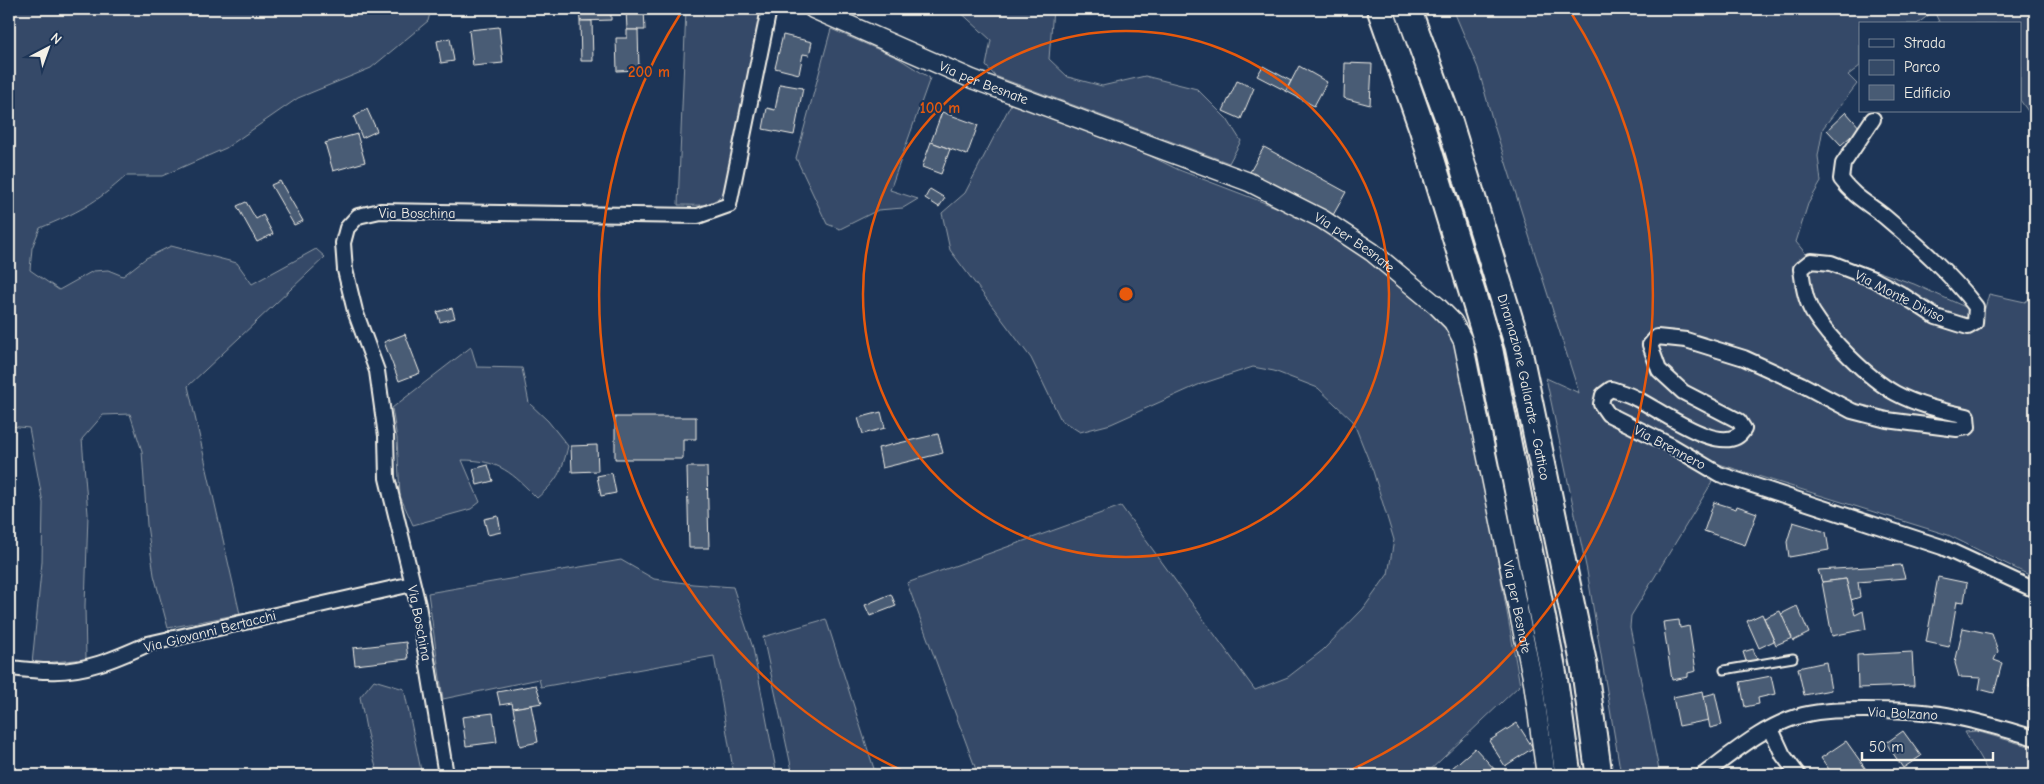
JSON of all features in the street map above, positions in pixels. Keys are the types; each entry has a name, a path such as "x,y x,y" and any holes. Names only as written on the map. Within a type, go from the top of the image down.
{"highway":[{"name":"Diramazione Gallarate - Gattico","path":"1380,9 1422,128 1490,351 1554,676 1568,775"},
{"name":"Diramazione Gallarate - Gattico","path":"1408,9 1449,121 1518,346 1584,665 1599,775"}],"street":[{"name":"Via Boschina","path":"446,775 418,605 387,478 386,436 377,371 355,311 345,270 343,243 347,228 358,216 380,211 698,216 729,205 770,9"},
{"name":"Via per Besnate","path":"813,9 972,79 1249,182 1322,219 1372,252 1437,306 1453,322 1463,341 1533,682 1546,775"},
{"name":"Via Monte Diviso","path":"1657,337 1686,340 1744,358 1801,384 1852,411 1894,421 1957,429 1968,427 1967,416 1919,403 1894,392 1853,360 1812,312 1803,288 1801,269 1810,261 1830,263 1873,279 1936,316 1968,327 1975,323 1976,306 1965,292 1930,255 1881,213 1850,192 1841,179 1843,164 1873,120"},
{"name":"Via Brennero","path":"1657,337 1650,345 1659,370 1683,392 1739,421 1744,429 1734,439 1706,437 1636,398 1611,389 1602,395 1601,404 1608,414 1672,446 1719,474 1942,547 2035,590"},
{"name":"Via Giovanni Bertacchi","path":"9,668 49,672 72,670 112,660 148,644 412,584"},
{"name":"Via Bolzano","path":"1703,775 1771,728 1802,716 1835,710 1886,710 1938,714 1990,725 2035,738"},
{"path":"1771,728 1783,755 1798,775"}],"lane":[{"path":"1724,670 1793,658"}],"green space":[{"path":"9,9 431,9 428,21 371,68 298,98 226,148 162,176 126,176 86,207 40,228 32,248 30,270 59,290 93,271 108,270 123,276 146,258 171,246 237,263 252,284 316,249 325,257 188,386 240,614 168,628 154,575 147,525 142,451 130,414 103,415 82,439 88,514 85,606 86,659 32,664 42,562 43,503 29,428 9,426"},
{"path":"686,9 763,9 728,184 713,202 701,205 678,205"},
{"path":"957,9 1053,9 1049,59 1068,77 1102,86 1145,76 1197,89 1227,119 1241,141 1229,163 995,76 986,66 991,40"},
{"path":"1453,9 2035,9 2035,121 2022,103 2022,22 1939,22 1934,11 1920,22 1859,22 1859,67 1848,75 1857,84 1823,128 1818,156 1821,182 1808,204 1796,242 1806,254 1831,255 1914,284 1983,315 1989,294 2025,302 2035,294 2035,578 1948,535 1716,463 1711,484 1631,616 1630,627 1660,775 1621,775 1587,571 1546,378 1579,393 1493,122 1478,68"},
{"path":"831,29 898,58 930,78 890,190 918,199 903,208 878,210 840,229 827,224 796,158"},
{"path":"1011,104 1136,149 1179,170 1294,214 1347,245 1445,323 1461,354 1520,685 1425,775 978,775 907,583 1121,506 1255,690 1288,677 1323,650 1363,609 1388,574 1394,540 1373,471 1353,421 1318,388 1274,371 1253,367 1198,385 1111,424 1080,432 1061,420 1031,358 950,250 942,213 965,193"},
{"path":"471,347 477,367 522,368 529,403 548,421 568,446 563,463 554,481 537,498 512,475 496,465 486,462 462,460 480,502 471,509 413,525 400,496 397,439 392,408"},
{"path":"621,560 654,579 733,587 753,648 777,775 734,775 714,656 541,687 539,679 443,699 428,593"},
{"path":"826,619 876,775 793,775 763,637"},
{"path":"374,680 404,689 422,775 378,775 360,697"},
{"path":"1976,731 2035,748 2035,775 1990,775 1965,732"}],"building":[{"path":"579,9 611,9 611,20 580,21"},
{"path":"626,9 644,9 645,30 627,30"},
{"path":"580,21 592,21 593,61 581,61"},
{"path":"499,27 503,63 473,66 469,30"},
{"path":"627,30 638,30 639,70 617,71 616,38 627,38"},
{"path":"783,35 812,42 809,55 803,54 799,74 775,68"},
{"path":"450,38 454,61 441,63 437,41"},
{"path":"1345,63 1372,64 1370,105 1344,98"},
{"path":"1263,66 1291,81 1286,91 1257,76"},
{"path":"1299,66 1327,82 1314,106 1286,91"},
{"path":"1237,81 1254,88 1241,119 1223,111"},
{"path":"780,84 803,88 794,135 763,129 767,108 775,110"},
{"path":"367,109 377,131 362,138 354,117"},
{"path":"942,112 978,125 967,155 931,142"},
{"path":"1846,112 1860,128 1841,145 1827,130"},
{"path":"357,134 365,162 333,171 325,143"},
{"path":"931,142 950,149 941,174 922,167"},
{"path":"1264,147 1346,192 1332,217 1250,172"},
{"path":"280,181 303,221 294,225 271,185"},
{"path":"930,189 945,198 939,207 925,198"},
{"path":"246,202 256,219 263,215 273,234 257,242 237,206"},
{"path":"452,308 455,318 440,322 437,312"},
{"path":"405,334 420,373 399,381 384,342"},
{"path":"881,412 885,428 863,434 858,418"},
{"path":"615,417 696,417 696,439 683,439 683,459 615,459"},
{"path":"938,434 943,453 882,468 878,448"},
{"path":"597,445 598,471 572,472 571,446"},
{"path":"488,465 493,481 477,485 473,469"},
{"path":"687,467 707,467 709,548 689,548"},
{"path":"612,473 616,493 601,496 597,476"},
{"path":"1714,502 1736,509 1737,506 1757,513 1745,545 1704,531"},
{"path":"498,516 501,532 488,535 484,519"},
{"path":"1793,522 1826,532 1829,550 1789,557 1787,542"},
{"path":"1901,565 1905,578 1858,582 1860,597 1851,600 1846,579 1822,582 1818,570"},
{"path":"1938,577 1967,583 1964,602 1957,601 1949,647 1926,642"},
{"path":"1846,579 1855,615 1863,611 1866,629 1832,636 1822,582"},
{"path":"891,594 896,606 870,616 865,605"},
{"path":"1797,606 1809,633 1793,641 1781,614"},
{"path":"1780,611 1792,638 1776,645 1764,618"},
{"path":"1762,614 1774,641 1759,648 1747,621"},
{"path":"1679,620 1680,628 1689,626 1696,671 1688,673 1688,677 1672,680 1663,622"},
{"path":"1963,628 1992,634 1998,651 1994,660 2002,663 1994,693 1979,689 1981,678 1959,677 1955,663"},
{"path":"406,642 408,659 355,665 353,648"},
{"path":"1753,649 1757,660 1747,664 1743,652"},
{"path":"1912,652 1914,686 1858,688 1857,655"},
{"path":"2035,654 2035,688 2029,686"},
{"path":"1826,662 1831,690 1804,695 1798,668"},
{"path":"1771,676 1775,694 1758,698 1759,704 1745,707 1740,682"},
{"path":"536,685 542,703 513,708 512,703 500,705 497,692"},
{"path":"1703,691 1709,720 1679,726 1673,697"},
{"path":"1715,693 1722,725 1710,728 1704,696"},
{"path":"531,705 538,742 520,746 513,708"},
{"path":"493,713 497,742 466,746 462,717"},
{"path":"1517,723 1533,748 1505,766 1489,741"},
{"path":"1903,731 1921,756 1903,768 1886,743"},
{"path":"1846,741 1870,775 1833,775 1821,758"},
{"path":"1475,748 1497,772 1493,775 1444,775"}]}
